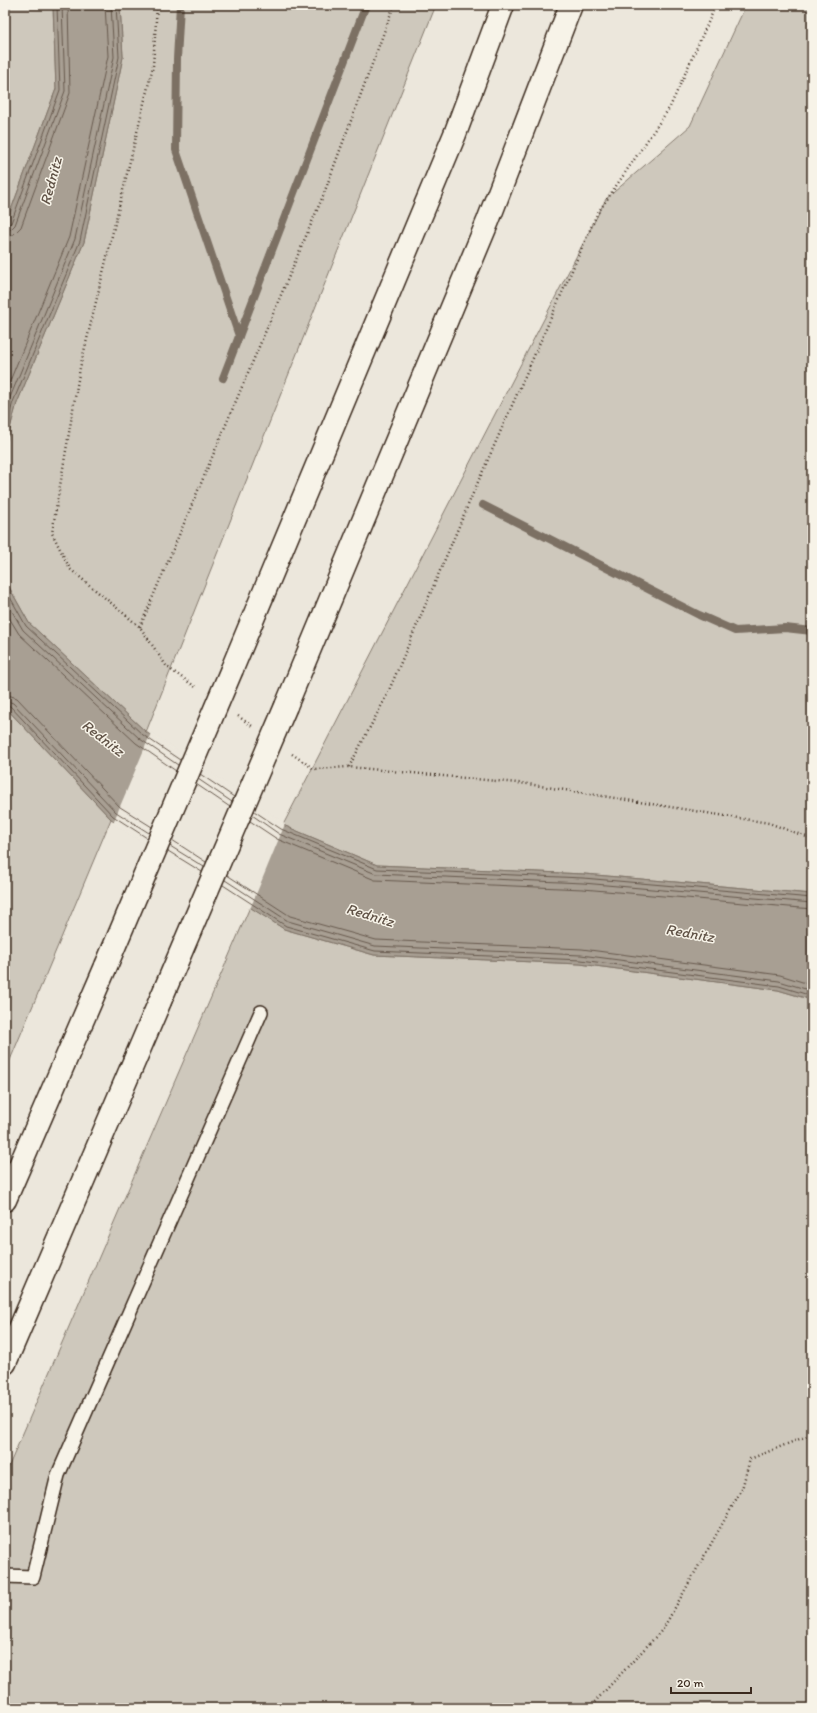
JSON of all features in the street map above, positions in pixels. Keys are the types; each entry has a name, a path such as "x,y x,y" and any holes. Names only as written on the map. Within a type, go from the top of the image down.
{"highway":[{"path":"5,1200 232,669 455,134 503,5"},
{"path":"5,1363 286,706 488,221 571,5"}],"lane":[{"path":"5,1576 32,1577 58,1474 261,1012"}],"path":[{"path":"157,5 153,66 80,368 52,533 70,569 140,627 167,667"},
{"path":"140,627 323,196 394,5"},
{"path":"349,768 387,695 474,491 597,214 670,107 716,5"},
{"path":"314,769 349,768 536,786 769,823 812,839"},
{"path":"589,1708 663,1629 742,1489 750,1459 812,1434"}],"shaded area":[{"path":"5,5 53,5 56,89 5,226"},
{"path":"120,5 436,5 146,732 29,623 5,580 5,446 17,403 84,242 123,57"},
{"path":"746,5 812,5 812,894 584,874 377,865 283,825 606,199 690,126"},
{"path":"5,707 111,819 5,1072"},
{"path":"250,907 284,929 374,955 580,964 778,990 812,1000 812,1708 5,1708 5,1475"}],"water":[{"name":"Rednitz","path":"53,5 120,5 123,57 84,242 17,403 5,446 5,226 56,89"},
{"name":"Rednitz","path":"5,580 29,623 146,732 283,825 377,865 584,874 812,894 812,1000 778,990 580,964 374,955 284,929 111,819 5,707"}],"pier":[{"path":"151,733 285,824 250,909 113,823"}],"waterway":[{"path":"180,5 177,59 176,150 239,336"},
{"path":"223,378 366,5"},
{"path":"483,505 699,615 735,631 785,628 812,631"}]}
